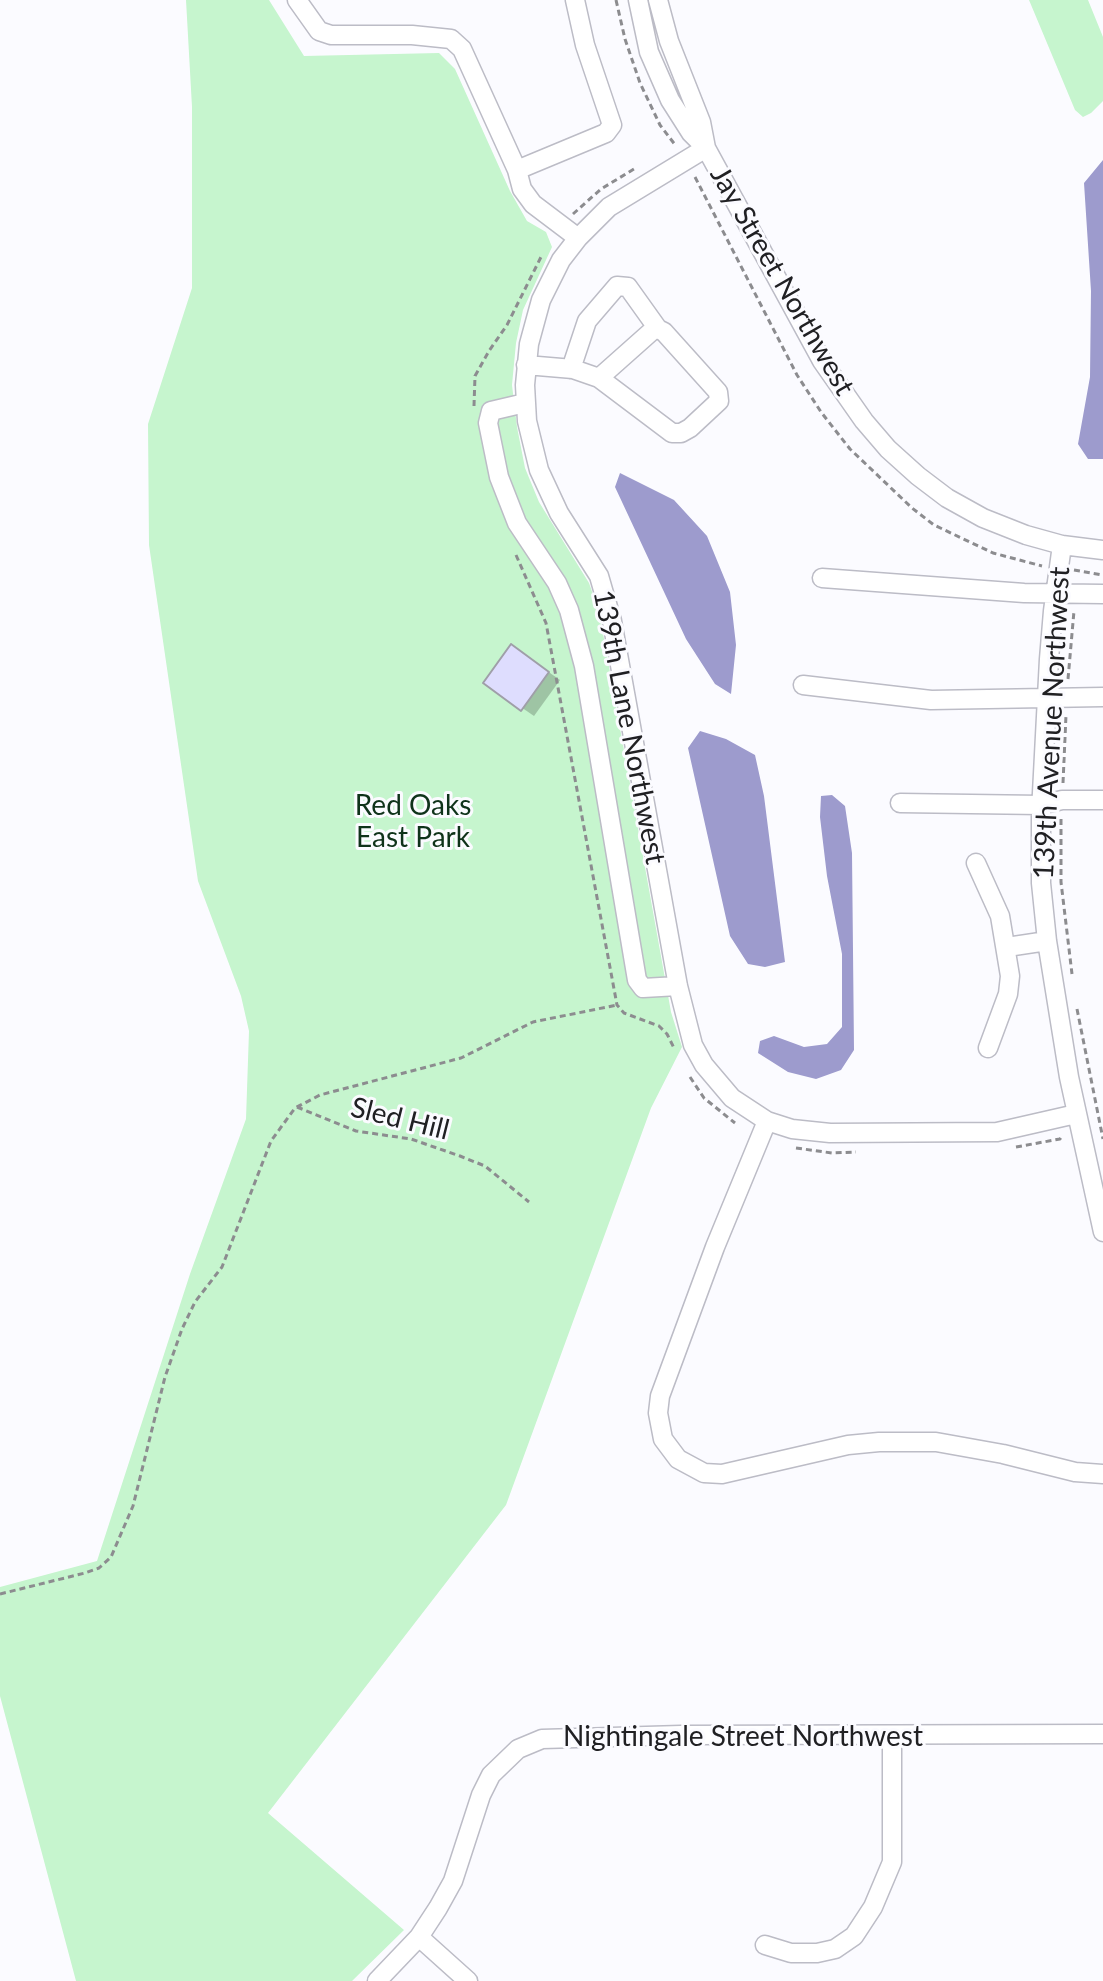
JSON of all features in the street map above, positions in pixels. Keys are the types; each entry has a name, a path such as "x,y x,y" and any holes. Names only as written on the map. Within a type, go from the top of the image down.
{"street":[{"path":"297,0 319,31 331,35 412,35 451,39 462,49 517,170 522,189 533,204 578,238"},
{"path":"517,170 606,133 612,125 585,45 575,0"},
{"name":"Jay Street Northwest","path":"638,0 649,52 670,100 691,133 706,148 822,361 842,392 888,449 947,498 983,518 1062,545 1103,550"},
{"name":"Jay Street Northwest","path":"658,0 669,41 701,122 706,148"},
{"name":"139th Lane Northwest","path":"706,148 609,207 561,260 541,300 526,365 525,403 531,444 539,470 559,513 599,576 620,660 678,986 693,1045 704,1065 732,1098 767,1121 792,1129 830,1133 997,1132 1076,1114"},
{"path":"526,365 571,369 599,378 672,433 681,433 690,428 719,401 718,392 658,329 628,287 617,286 587,321 571,369"},
{"path":"599,378 653,330 658,329"},
{"path":"525,403 491,411 488,423 499,477 517,523 563,597 584,666 637,980 643,988 678,986"},
{"name":"139th Avenue Northwest","path":"1062,545 1047,699 1041,805 1041,883 1047,941 1076,1114 1103,1232"},
{"path":"822,578 1055,594 1103,594"},
{"path":"584,666 620,660"},
{"path":"803,685 931,700 1103,697"},
{"path":"900,803 1041,805 1062,800 1103,800"},
{"path":"976,863 1000,916 1010,976 1008,994 988,1048"},
{"path":"1007,947 1047,941"},
{"path":"767,1121 715,1247 660,1396 658,1413 663,1439 678,1459 704,1473 722,1474 848,1445 936,1442 1003,1454 1075,1472 1103,1474"},
{"name":"Nightingale Street Northwest","path":"377,1981 419,1937 453,1881 481,1795 491,1775 518,1749 542,1739 1103,1734"},
{"path":"765,1945 791,1953 835,1949 854,1936 873,1907 892,1862 892,1736"},
{"path":"419,1937 468,1981"}],"path":[{"path":"1073,987 1061,882 1067,697 1080,571 1103,575"},
{"path":"1076,1000 1103,1139"},
{"path":"0,1594 85,1573 99,1568 111,1557 133,1506 165,1377 182,1329 195,1302 222,1267 271,1141 297,1107 320,1095 461,1058 533,1022 617,1005"},
{"name":"Sled Hill","path":"297,1107 356,1131 411,1139 485,1166 529,1202"}],"green space":[{"name":"Red Oaks East Park","path":"186,0 269,0 304,56 439,53 455,69 510,191 527,221 546,232 552,247 523,310 516,343 512,385 517,427 525,468 539,502 589,583 599,611 671,1012 682,1047 651,1108 506,1505 268,1813 404,1930 352,1981 76,1981 0,1696 0,1587 97,1561 190,1274 246,1119 249,1031 241,996 198,881 149,545 148,424 192,288 192,107"},
{"path":"1029,0 1088,0 1103,37 1103,101 1091,113 1083,117 1075,110"}],"water":[{"path":"1103,160 1103,459 1088,459 1078,444 1090,377 1091,291 1084,183"},
{"path":"620,473 674,500 707,536 730,592 736,645 731,694 715,684 686,639 615,487"},
{"path":"700,731 726,739 755,755 764,796 785,962 765,967 748,964 730,936 688,748"},
{"path":"832,795 845,806 852,853 854,1050 841,1070 816,1079 788,1072 758,1053 760,1041 774,1036 804,1047 827,1044 842,1027 842,954 827,876 820,817 821,796"}],"building":[{"path":"511,644 549,672 521,711 483,683"}]}
